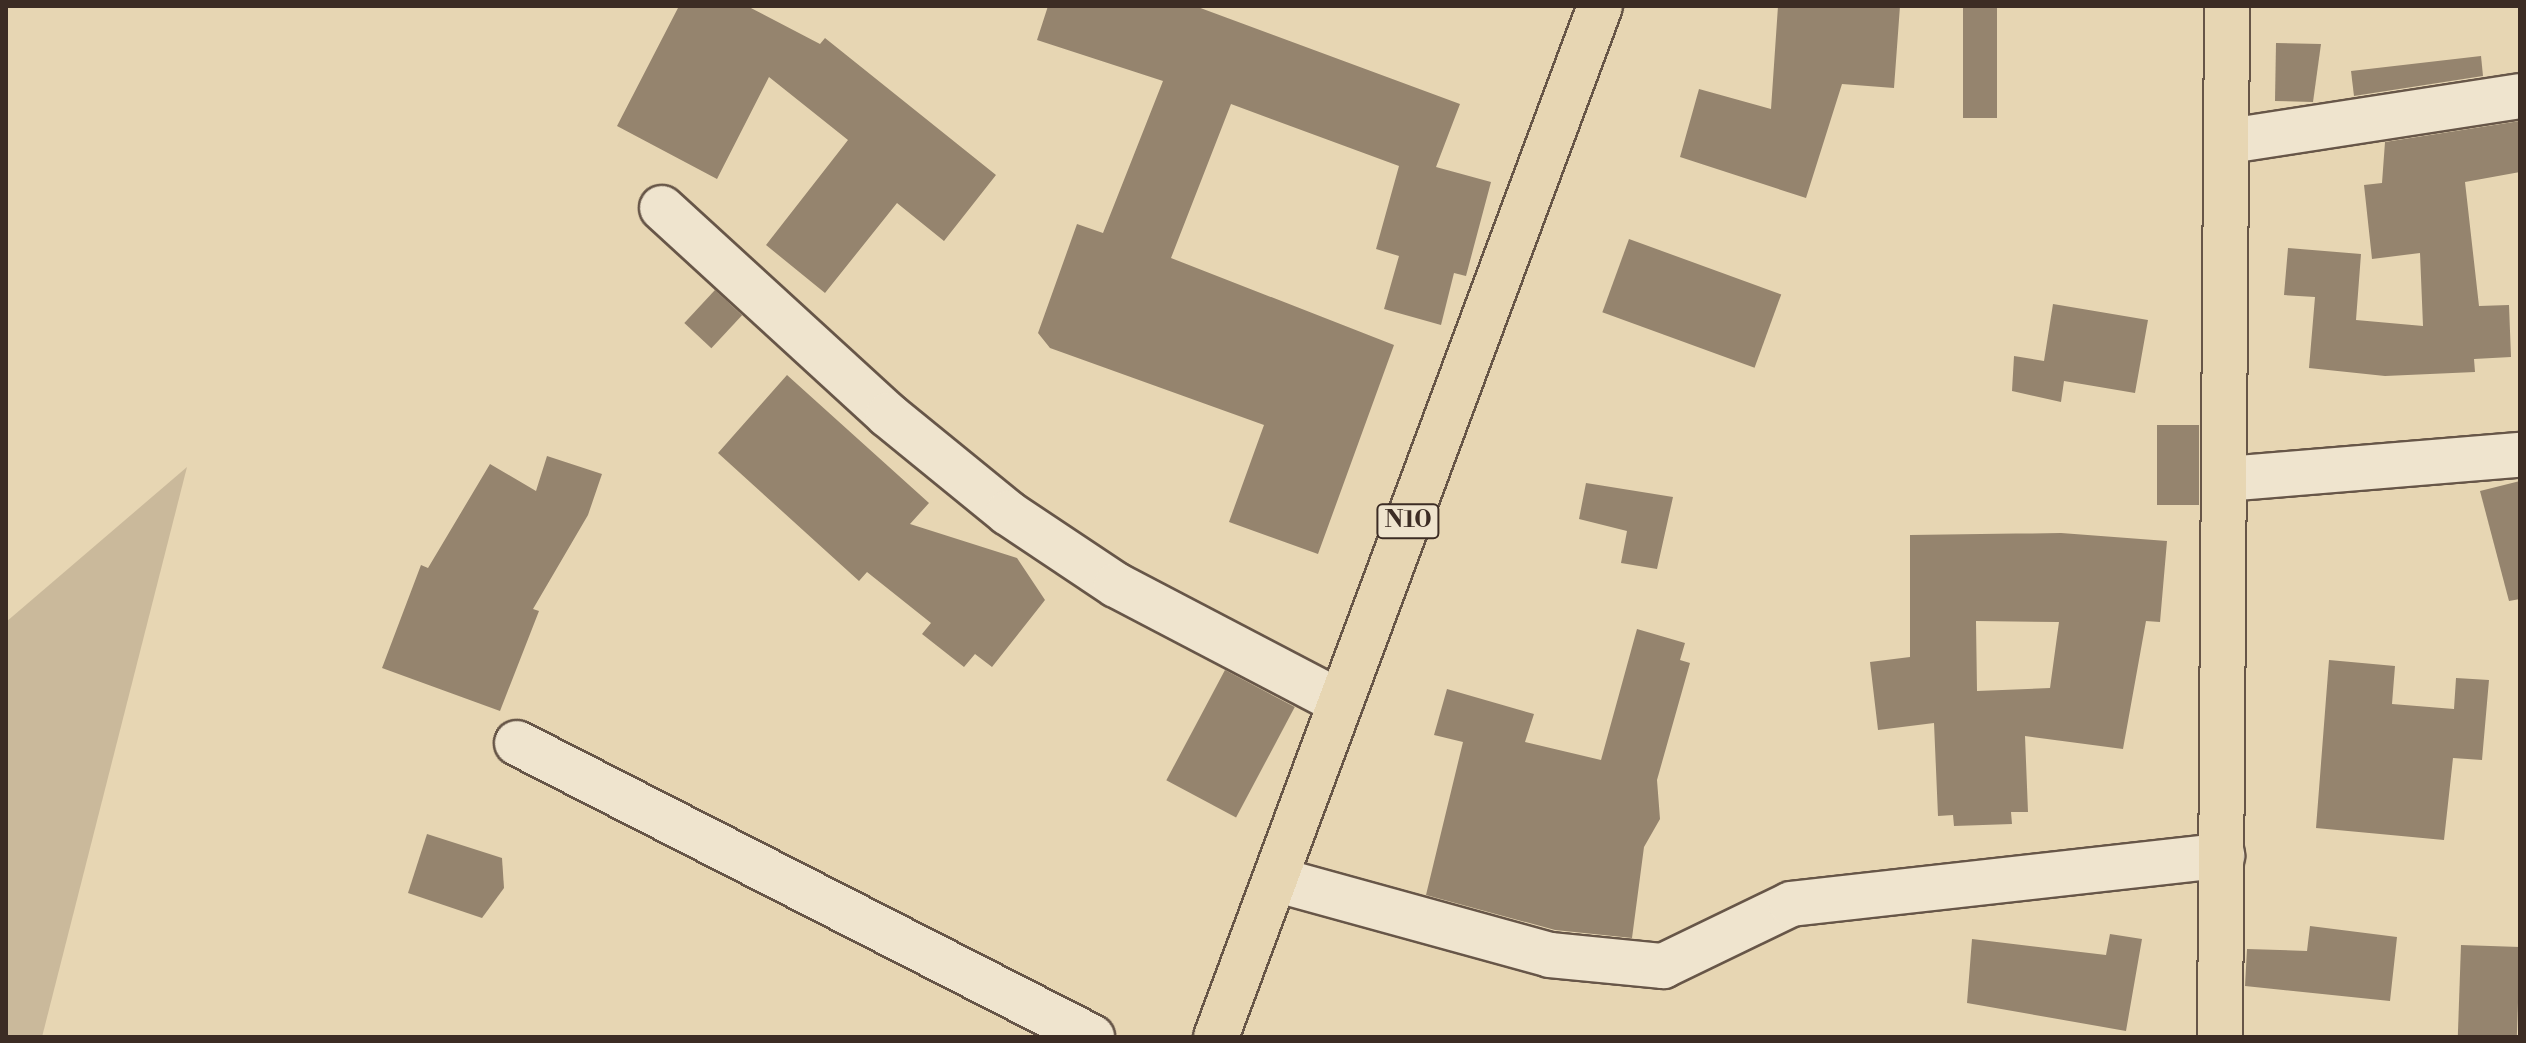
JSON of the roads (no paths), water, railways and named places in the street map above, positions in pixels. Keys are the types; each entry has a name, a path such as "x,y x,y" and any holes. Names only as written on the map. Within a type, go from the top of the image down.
{"main road":[{"name":"N10","path":"1216,1037 1278,880 1340,702 1600,6"},
{"path":"2220,1037 2230,141 2227,6"}],"street":[{"path":"2230,141 2520,96"},
{"path":"662,208 888,415 1008,513 1116,585 1340,702"},
{"path":"2225,479 2520,455"},
{"path":"517,743 1092,1037"},
{"path":"1278,880 1550,955 1663,966 1791,904 2222,856"}]}
